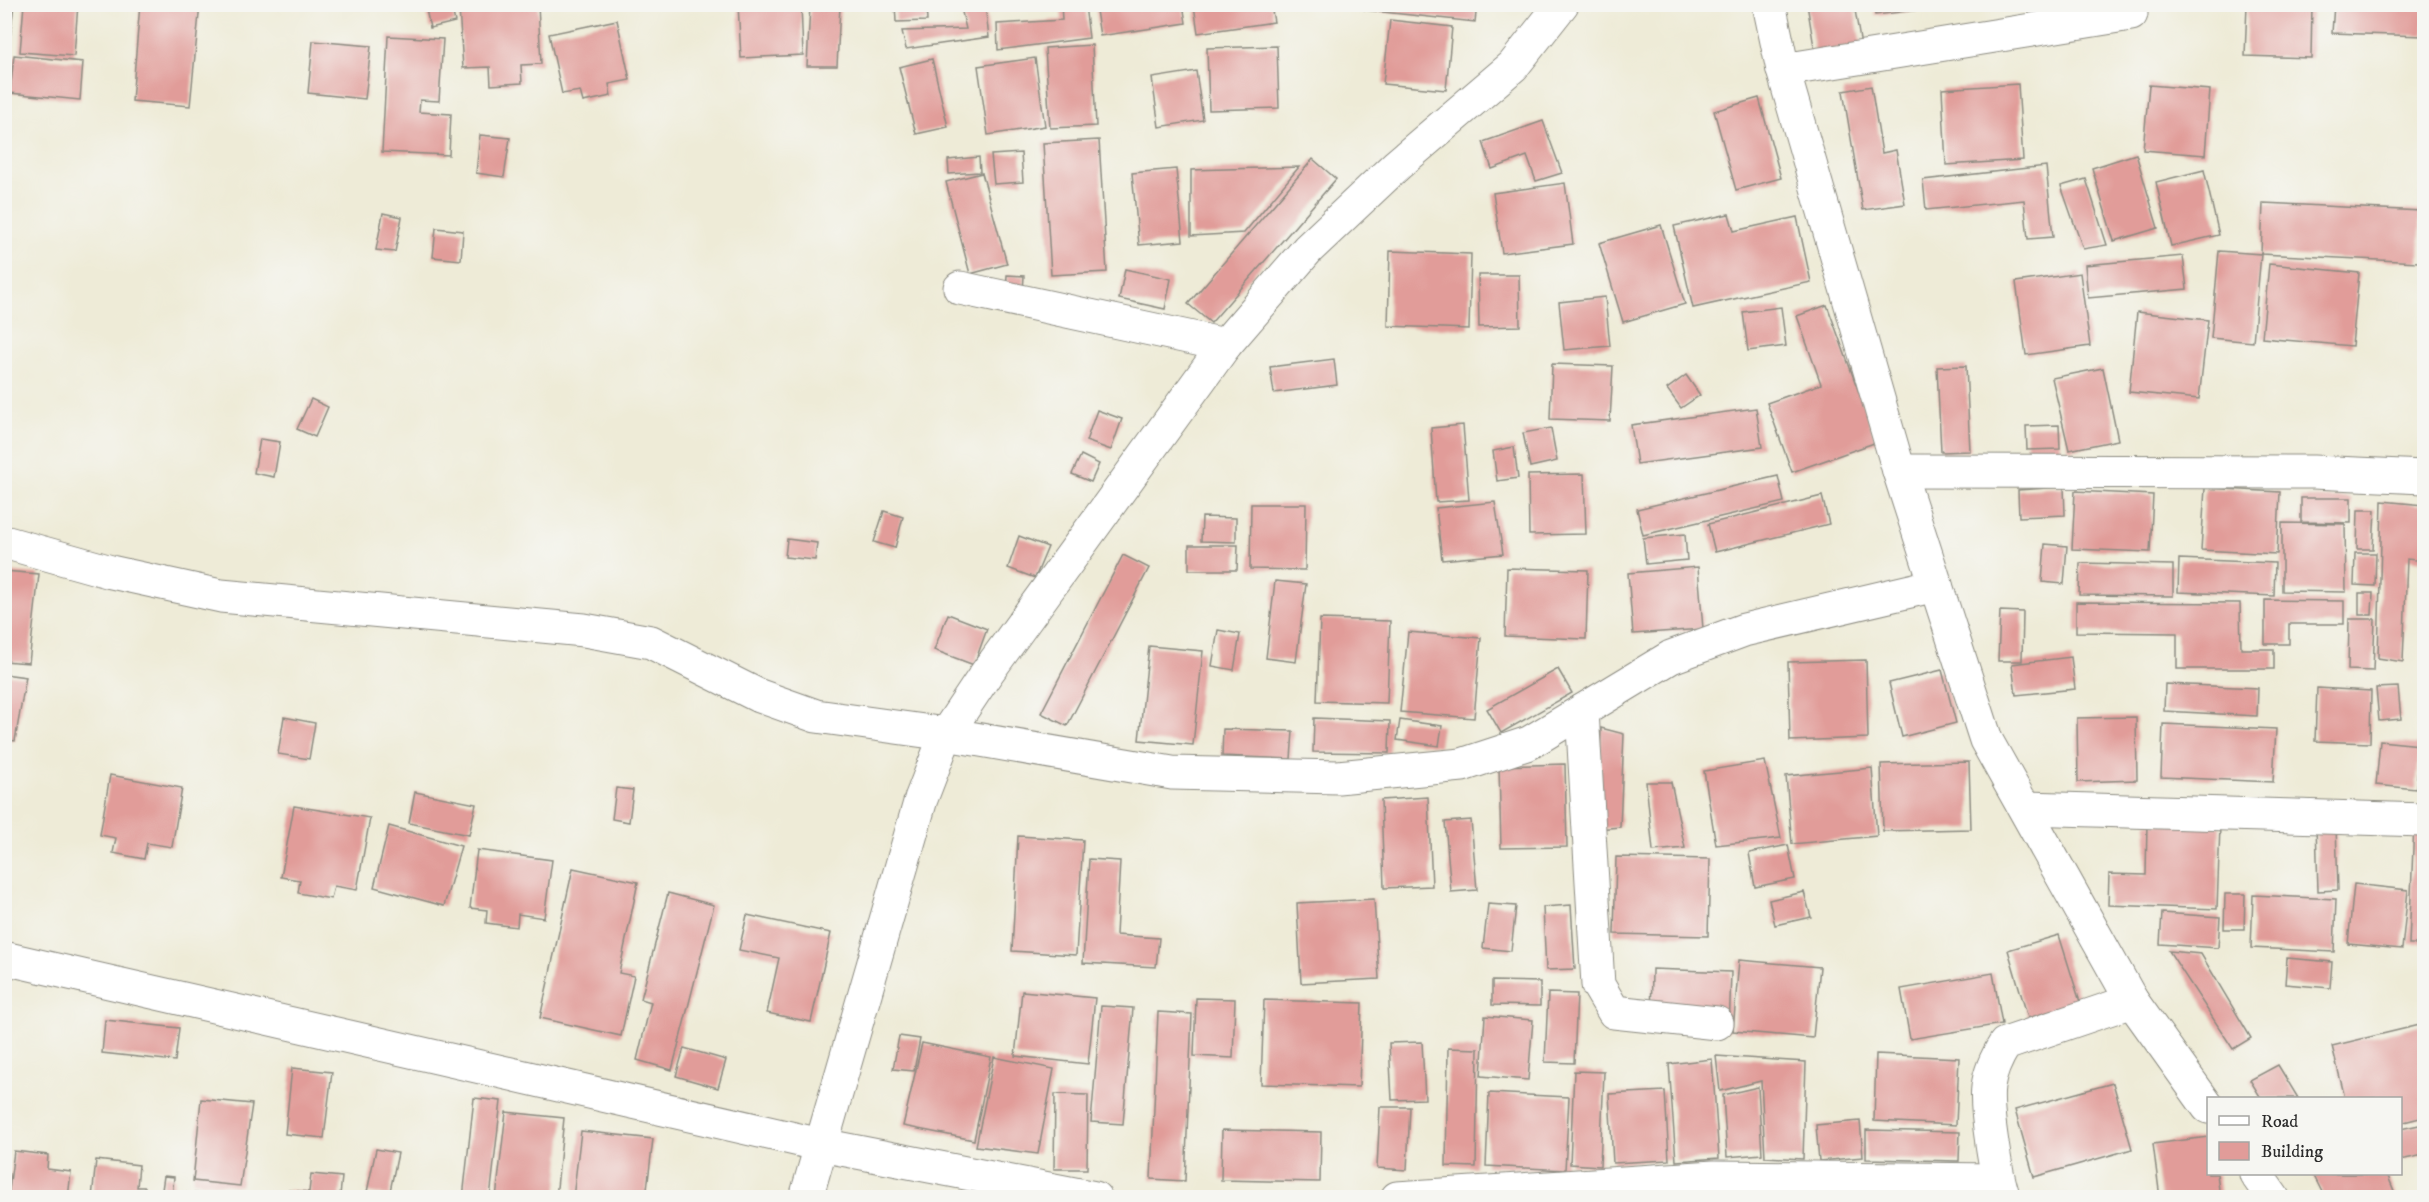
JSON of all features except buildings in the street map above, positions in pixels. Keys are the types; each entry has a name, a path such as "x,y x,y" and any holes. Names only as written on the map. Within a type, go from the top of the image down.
{"street":[{"path":"806,1197 921,799 946,734 986,674 1226,345 1308,249 1397,165 1513,66 1562,4"},
{"path":"1769,4 1784,70 1899,471 1986,740 2132,1001 2207,1106"},
{"path":"1784,70 2131,14"},
{"path":"960,288 1226,345"},
{"path":"1899,471 2313,472 2424,477"},
{"path":"4,542 111,572 221,596 584,630 651,642 757,695 816,716 946,734 1172,773 1338,777 1462,765 1529,743 1671,657 1744,630 1936,585"},
{"path":"1582,711 1598,985 1614,1012 1717,1023"},
{"path":"2026,808 2424,820"},
{"path":"4,958 821,1145 1095,1197"},
{"path":"1397,1197 1714,1177 2000,1189 1988,1089 1995,1060 2005,1044 2132,1001"},
{"path":"2257,1175 2273,1197"}]}
